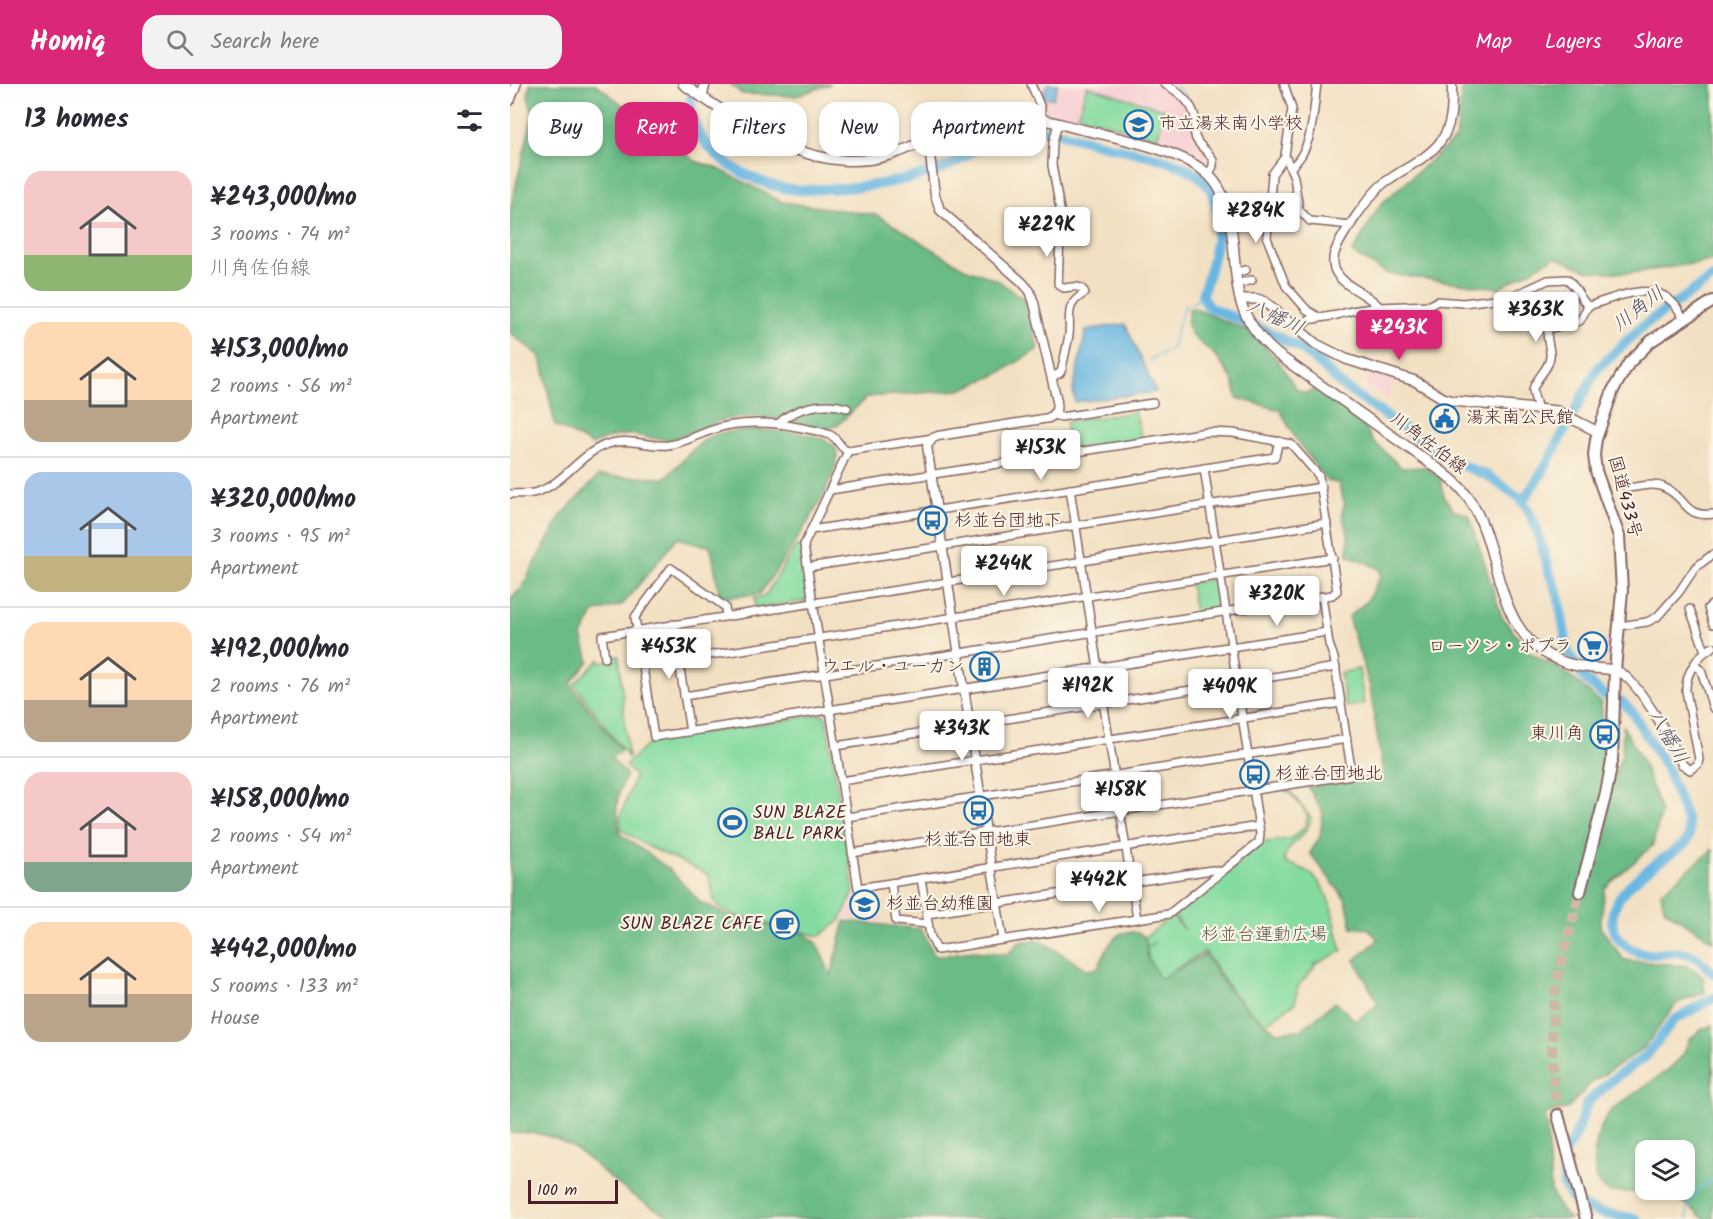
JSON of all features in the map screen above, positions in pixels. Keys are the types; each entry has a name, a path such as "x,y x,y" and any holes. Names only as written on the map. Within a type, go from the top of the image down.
{"highway":[{"name":"国道433号","path":"1580,892 1610,777 1615,670 1622,591 1620,547 1616,526 1596,471 1594,455 1598,432 1613,390 1629,363 1651,341 1713,301"},
{"path":"1558,1116 1587,1219"}],"main road":[{"path":"510,100 516,84"},
{"name":"川角佐伯線","path":"684,84 740,121 808,154 830,159 862,160 884,158 911,150"},
{"path":"701,96 705,84"},
{"name":"川角佐伯線","path":"1046,121 1149,147 1193,164 1208,174 1219,188 1225,201 1237,284 1244,312 1262,340 1277,354 1458,485 1479,516 1514,620 1537,648 1565,663 1615,670"},
{"path":"1240,299 1257,299 1265,302 1316,344 1346,359 1415,381 1443,398 1453,401 1557,411 1598,432"}],"street":[{"path":"1031,84 1038,102"},
{"path":"1164,84 1174,88 1193,111 1197,140 1213,160 1214,166 1208,174"},
{"path":"1284,84 1290,97 1292,110 1285,157 1272,174 1267,238 1286,286 1307,310 1319,317"},
{"path":"1290,168 1298,159 1309,138 1317,84"},
{"path":"1379,307 1372,299 1337,275 1333,265 1338,244 1384,183 1429,153 1440,142 1448,129 1451,116 1452,84"},
{"path":"1052,377 1060,373 1062,369 1069,334 1068,312 1072,303 1085,293 1078,286 1064,288 1058,284 1061,215 1053,178 1053,142 1058,125"},
{"path":"510,494 529,494 541,491 595,450 615,442 637,441 666,445 689,441 724,426 778,424 828,435 838,440 843,449 848,451 1044,420 1053,415 1057,406 1052,377 1030,291 943,214 936,200 930,156"},
{"path":"1285,157 1294,177 1299,210 1306,218 1316,222 1351,225"},
{"path":"1236,272 1246,270"},
{"path":"1297,330 1308,320 1379,307 1431,304 1437,301 1463,303 1511,297 1548,280 1567,279 1575,285 1582,301 1588,306"},
{"path":"1237,284 1252,280"},
{"path":"1537,408 1533,393 1535,386 1548,368 1550,359 1551,350 1546,334 1548,329 1580,321 1588,306 1645,291 1668,298 1684,319"},
{"path":"1053,415 1061,417 1154,403"},
{"path":"778,424 787,416 806,409 829,404 847,408"},
{"path":"684,696 1322,597 1332,595 1337,591 1319,476 1294,446 1279,441 1225,432 1207,432 830,490"},
{"path":"933,438 927,446 930,475 1003,940"},
{"path":"811,530 1275,457 1279,441"},
{"path":"848,451 804,545 858,888 1259,826"},
{"path":"921,878 930,935 938,950 1171,913 1258,842 1259,826 1204,468"},
{"path":"1627,488 1656,485 1664,487 1671,491 1691,512 1704,516 1713,514"},
{"path":"807,567 1322,487"},
{"path":"1070,489 1137,919"},
{"path":"605,658 602,636 1327,523"},
{"path":"1619,626 1647,622 1657,617 1679,592 1695,568 1713,554"},
{"path":"678,660 1333,558"},
{"path":"726,616 725,607 671,568 635,617 654,737 1327,632"},
{"path":"852,852 1352,775 1336,668 1327,632 1322,597"},
{"path":"1713,604 1708,608 1713,624"},
{"path":"1690,609 1705,651"},
{"path":"673,624 690,732"},
{"path":"1615,670 1628,678 1676,749 1682,764 1690,770 1698,765 1686,686 1694,665 1705,651 1713,647"},
{"path":"1694,665 1701,670 1713,708"},
{"path":"836,746 1336,668"},
{"path":"841,781 1341,703"},
{"path":"847,817 1347,739"},
{"path":"927,914 1212,870 1222,872"},
{"path":"891,883 896,921 928,924"}],"shaded area":[{"name":"市立湯来南小学校","path":"1043,84 1161,84 1182,99 1192,114 1192,133 1210,161 1207,162 1134,137 1046,115 1046,102 1041,102 1040,96"},
{"path":"1369,370 1396,377 1388,400 1365,385"},
{"path":"1591,633 1598,640 1610,641 1607,657 1602,661 1594,662 1586,659 1583,645"},
{"name":"杉並台幼稚園","path":"876,888 881,922 845,918 857,891"}],"green space":[{"path":"530,84 596,84 619,102 615,102 615,156 689,156 695,161 715,167 782,202 877,215 964,268 997,280 1026,301 1038,349 998,374 960,390 867,397 839,424 829,429 789,421 747,417 720,421 675,438 660,439 619,435 592,445 555,425 541,357 510,333 510,210 528,135 528,156 603,156 603,102 529,102"},
{"path":"730,84 831,84 796,96 742,94"},
{"path":"1463,84 1713,84 1713,261 1630,273 1588,271 1555,257 1499,288 1388,274 1352,253 1380,205 1456,138"},
{"path":"1087,86 1166,110 1157,138 1078,115"},
{"path":"1193,308 1248,331 1277,359 1297,390 1306,393 1314,390 1323,392 1364,424 1372,440 1402,468 1425,467 1440,477 1443,494 1453,510 1469,515 1502,617 1529,652 1569,675 1601,703 1601,737 1607,768 1615,773 1622,754 1623,726 1643,762 1661,812 1653,845 1605,888 1600,927 1624,960 1688,966 1703,976 1705,992 1677,1003 1643,1049 1592,1082 1568,1108 1546,1114 1551,1191 1561,1211 1570,1219 675,1219 618,1185 578,1151 565,1143 549,1136 510,1133 510,599 521,589 560,517 598,476 665,478 703,441 720,433 780,431 802,433 820,438 832,445 837,454 834,469 818,505 760,594 720,598 711,547 677,538 623,604 594,613 582,636 589,661 570,684 621,750 611,758 627,775 617,804 620,834 669,869 700,902 727,915 803,933 817,943 831,976 845,921 921,929 935,956 973,951 1008,954 1019,942 1040,940 1087,970 1098,968 1115,938 1128,932 1145,937 1148,958 1160,979 1205,954 1228,989 1247,1009 1277,1032 1301,1030 1335,1002 1356,1021 1378,1004 1355,960 1378,940 1369,929 1352,927 1346,900 1310,853 1320,837 1323,813 1308,787 1383,775 1370,687 1348,617 1367,601 1381,575 1378,568 1348,555 1348,532 1342,514 1345,504 1338,483 1327,481 1295,438 1280,410 1237,398 1233,380 1213,353 1193,337 1187,325 1189,309"},
{"path":"1135,412 1142,439 1067,450 1066,422"},
{"path":"802,545 809,597 805,601 756,609 754,598 765,596 795,547"},
{"path":"1213,579 1217,582 1221,606 1218,610 1195,614 1190,583"},
{"path":"611,656 619,656 628,757 574,684 600,659 600,662 611,660"},
{"path":"1359,669 1364,704 1346,707 1340,673"},
{"name":"SUN BLAZE BALL PARK","path":"823,714 826,717 854,892 840,921 820,936 766,924 726,911 714,900 709,875 643,844 621,829 620,817 635,776 625,765 652,741"},
{"name":"杉並台運動広場","path":"1280,788 1290,791 1311,818 1306,829 1289,848 1284,859 1287,864 1313,876 1321,886 1332,910 1342,951 1314,965 1314,968 1298,986 1295,1003 1266,1023 1232,991 1205,951 1160,979 1148,958 1147,948 1155,942 1147,947 1145,937 1172,916 1184,930 1174,914 1264,842 1290,839 1306,826 1307,814 1290,793"},
{"path":"1713,849 1713,941 1664,909 1661,892"},
{"path":"1713,1025 1713,1219 1704,1219 1682,1201 1677,1200 1695,1200 1695,1140 1635,1140 1635,1192 1610,1192 1601,1187 1595,1176 1594,1154 1599,1131 1610,1111 1669,1069 1683,1055 1689,1040 1699,1031"}],"water":[{"path":"1047,84 1058,84 1053,99 1043,97"},
{"path":"1125,324 1156,392 1075,402 1073,390 1086,330"}],"waterway":[{"name":"八幡川","path":"694,84 691,106 695,124 703,140 729,165 763,182 780,187 800,190 869,186 913,177 951,165 996,136 1024,127 1059,133 1159,158 1181,166 1205,181 1213,195 1218,228 1212,264 1202,295 1208,307 1300,348 1340,384 1450,460 1488,476 1520,498 1528,510 1558,594 1568,652 1585,680 1604,695 1622,702 1632,712 1667,769 1687,821 1689,835 1686,843 1633,882 1614,908 1612,922 1617,936 1634,951 1654,954 1688,954 1713,973"},
{"path":"1174,84 1186,96"},
{"path":"1198,121 1199,133 1205,145"},
{"path":"1216,161 1219,167"},
{"name":"川角川","path":"1522,502 1543,471 1597,369 1643,326 1713,277"},
{"path":"1149,360 1171,349 1184,307 1203,297"},
{"name":"八幡川","path":"1636,1219 1601,1213 1581,1206 1573,1200 1564,1185 1564,1153 1575,1137 1587,1103 1613,1079 1646,1056 1674,1020 1713,998"},
{"path":"1687,1219 1689,1205 1694,1195 1701,1187 1713,1180"}],"tunnel":[{"path":"1558,1115 1552,1026 1561,963 1580,892"}],"place":[{"name":"市立湯来南小学校","path":"1138,124"},
{"name":"湯来南公民館","path":"1445,418"},
{"name":"杉並台団地下","path":"933,521"},
{"name":"ローソン・ポプラ","path":"1593,647"},
{"name":"ウエル・ユーカン","path":"985,667"},
{"name":"東川角","path":"1605,734"},
{"name":"杉並台団地北","path":"1254,774"},
{"name":"杉並台団地東","path":"978,811"},
{"name":"SUN BLAZE BALL PARK","path":"732,823"},
{"name":"杉並台幼稚園","path":"865,904"},
{"name":"SUN BLAZE CAFE","path":"784,924"}]}
